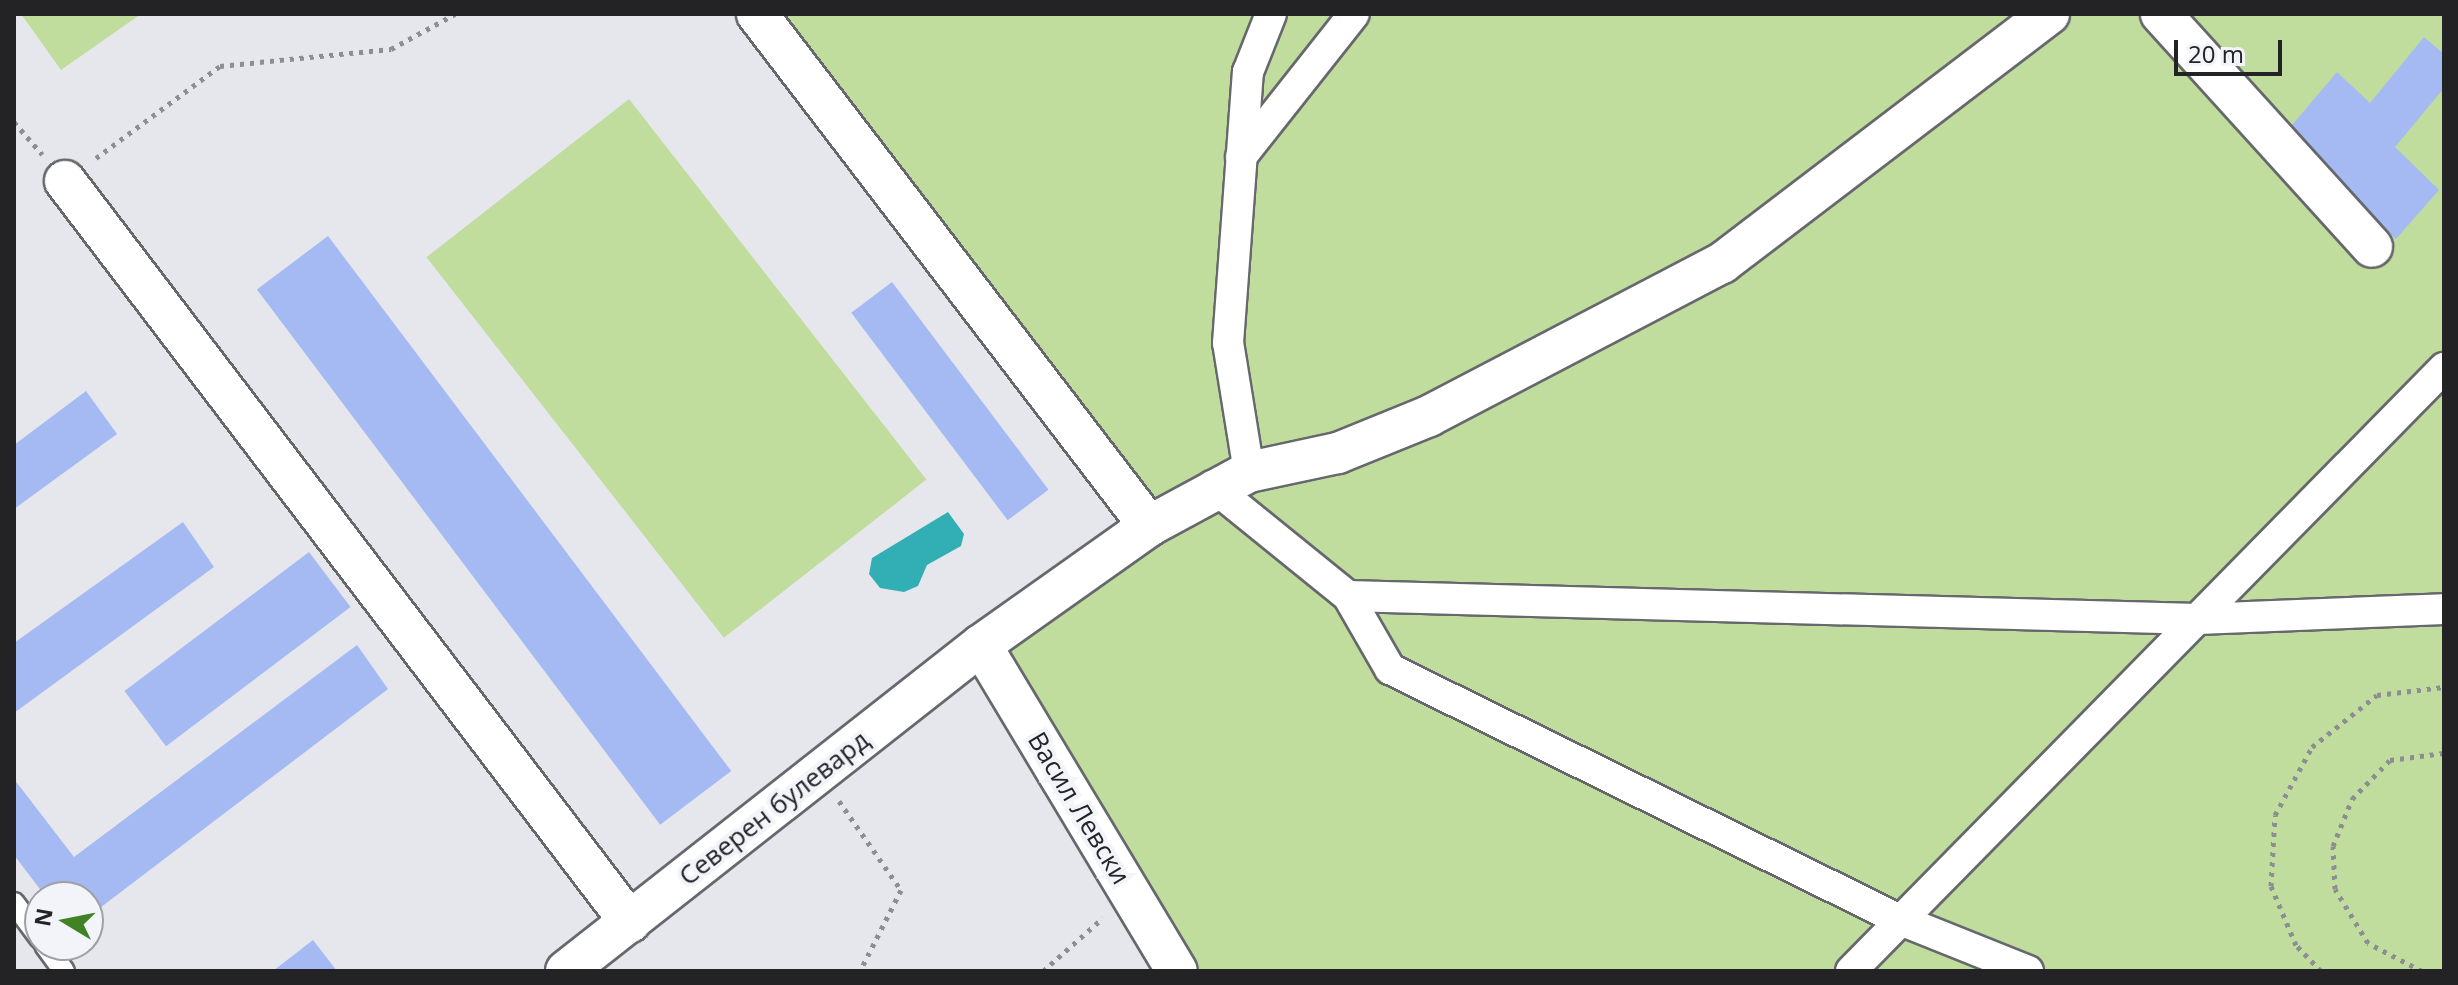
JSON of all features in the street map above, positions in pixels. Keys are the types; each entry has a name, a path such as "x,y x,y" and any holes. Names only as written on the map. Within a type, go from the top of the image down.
{"street":[{"path":"757,14 1149,526"},
{"path":"1249,472 1228,343 1248,72 1271,14"},
{"path":"1241,157 1354,14"},
{"name":"Северен булевард","path":"566,971 981,645 1149,526 1212,486 1249,472 1338,453 1429,416 1722,263 2049,14"},
{"path":"2161,14 2372,247"},
{"path":"65,181 630,922"},
{"path":"1851,971 1898,919 2444,368"},
{"path":"1212,486 1348,596 1390,669 1898,919 2028,971"},
{"path":"1348,596 2198,619 2444,609"},
{"name":"Васил Левски","path":"981,645 1177,971"}],"path":[{"path":"14,122 65,181 220,66 391,49 455,14"},
{"path":"2321,971 2296,945 2271,886 2275,815 2312,747 2377,695 2444,687"},
{"path":"2422,971 2368,943 2335,889 2333,846 2352,799 2390,760 2444,753"},
{"path":"820,772 901,890 860,971"},
{"path":"1043,971 1131,894"}],"green space":[{"path":"21,14 141,14 61,70"},
{"path":"773,14 2444,14 2444,971 1179,971 984,661 1165,527"},
{"path":"629,99 926,480 724,638 426,257"}],"water":[{"path":"948,512 964,534 961,546 927,565 918,586 904,592 880,588 869,574 872,558"}],"building":[{"path":"2424,37 2444,54 2444,88 2395,147 2439,190 2396,239 2287,131 2337,72 2370,103"},
{"path":"328,236 731,771 660,825 257,290"},
{"path":"892,282 1048,490 1008,520 851,313"},
{"path":"86,391 117,434 14,509 14,445"},
{"path":"183,522 214,567 14,713 14,643"},
{"path":"309,552 351,607 166,746 125,691"},
{"path":"357,645 388,689 104,905 104,881 34,881 14,855 14,779 74,857"},
{"path":"313,940 337,971 273,971"}]}
